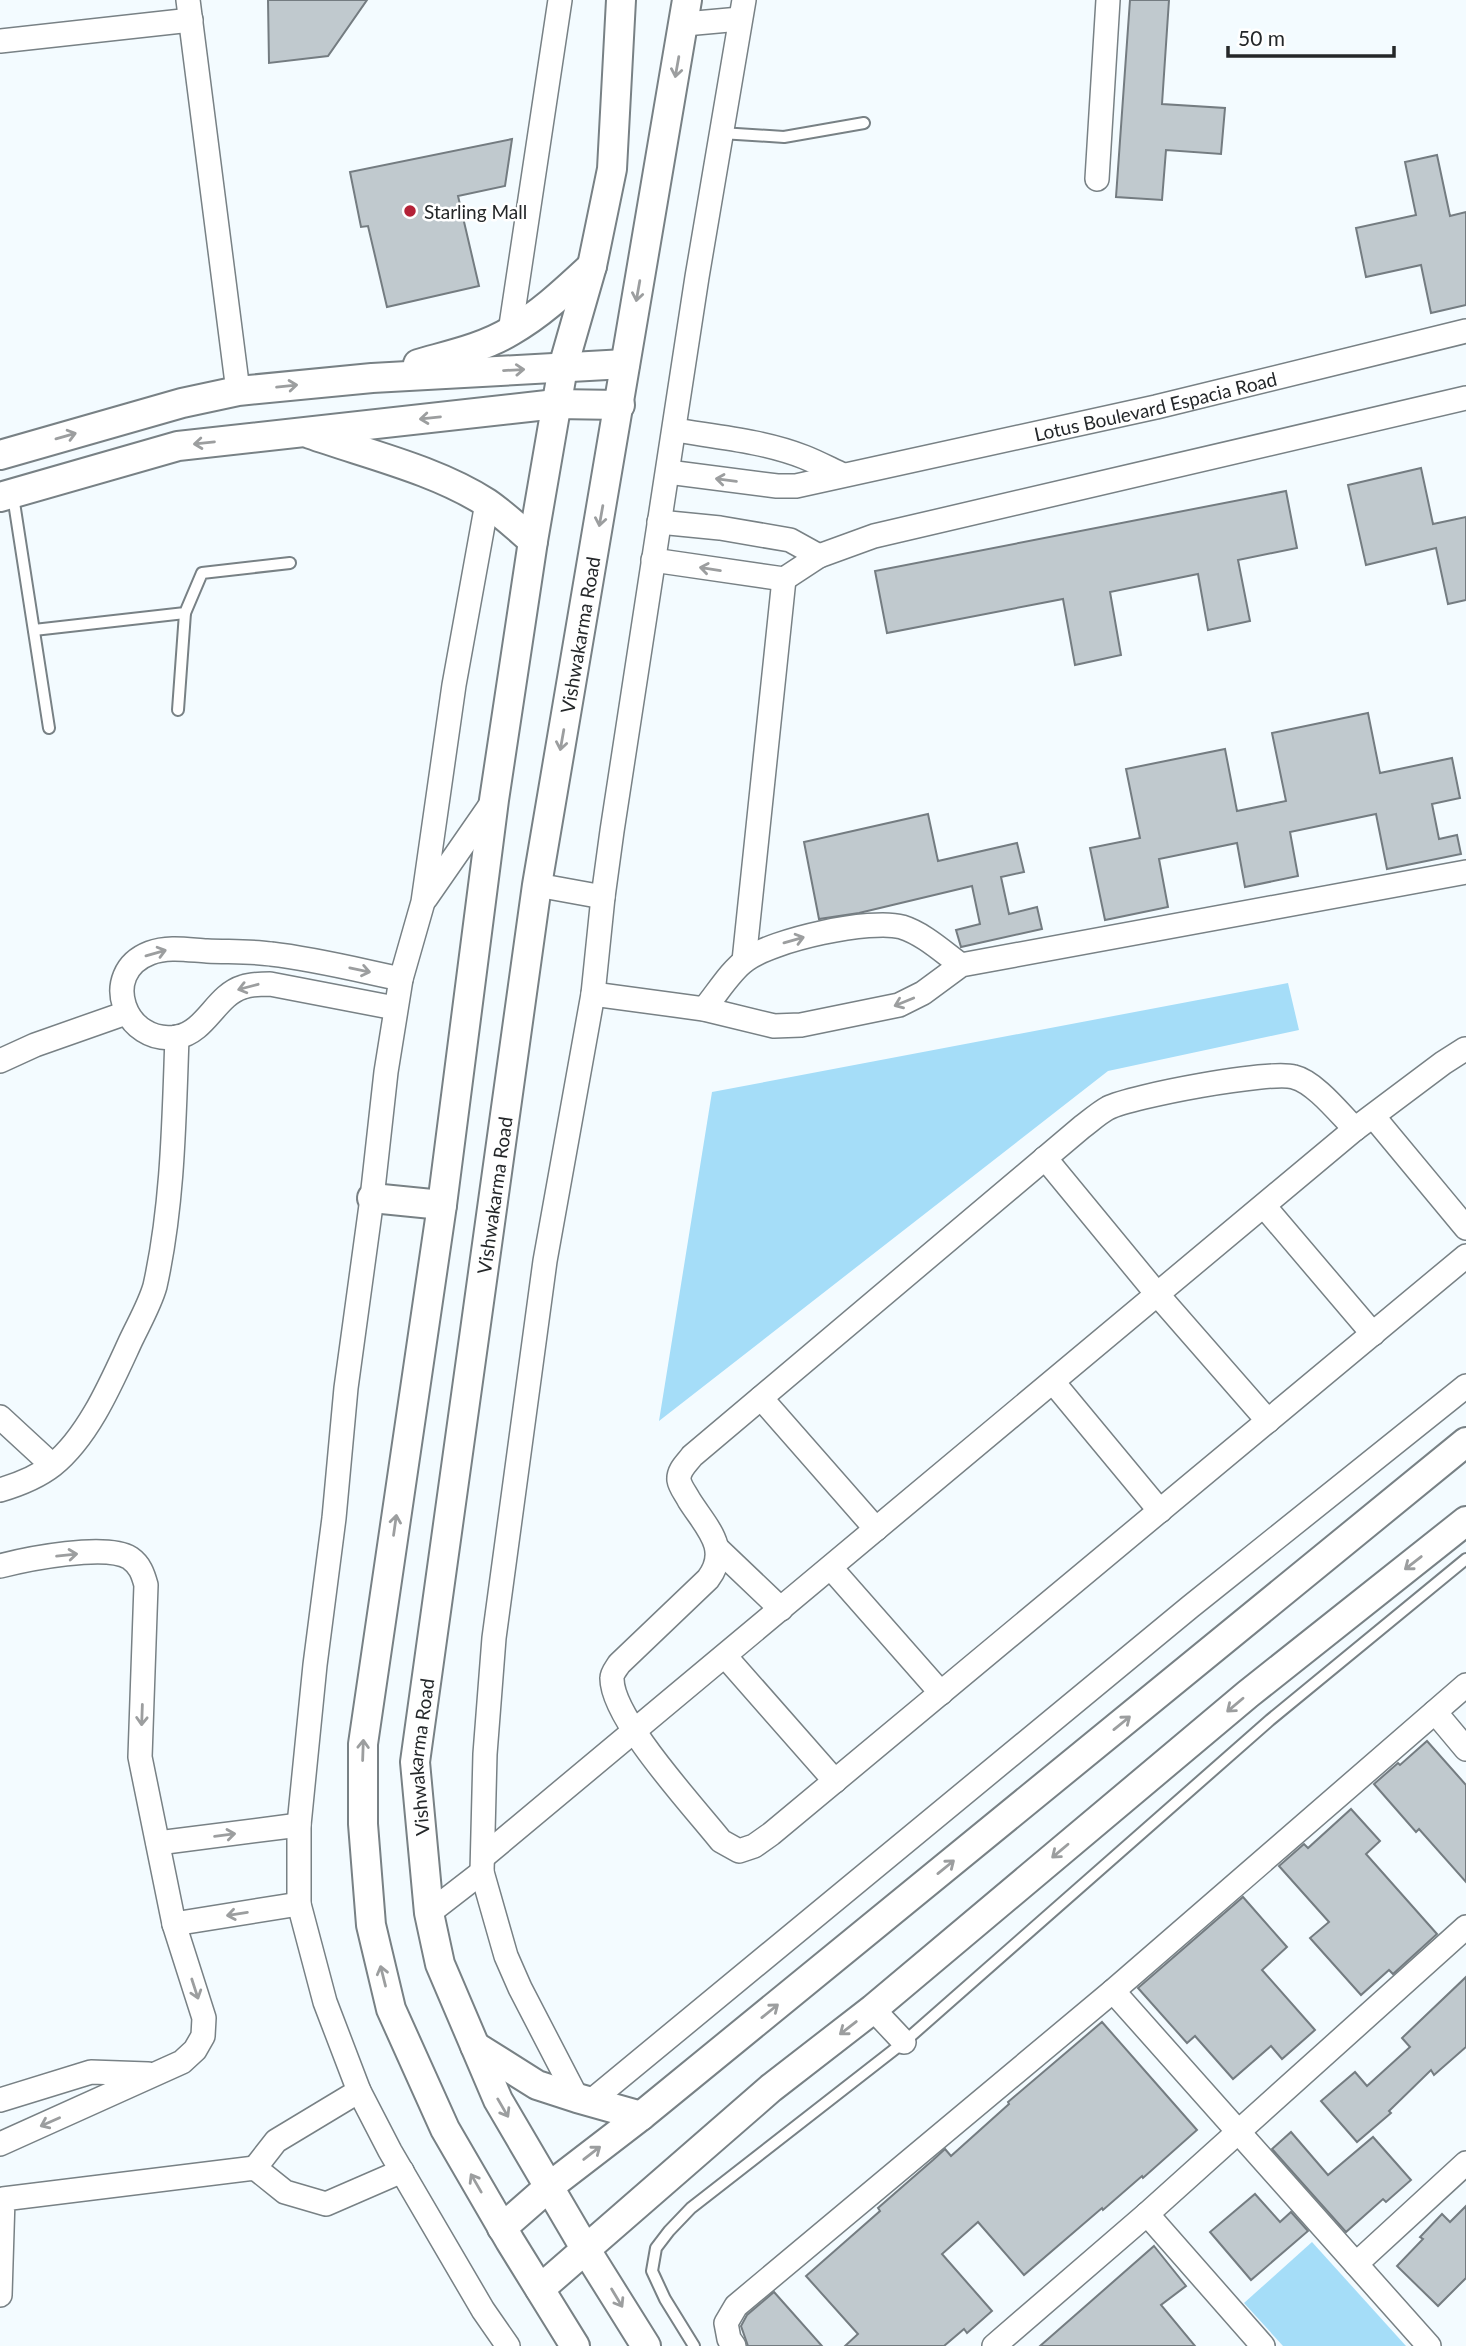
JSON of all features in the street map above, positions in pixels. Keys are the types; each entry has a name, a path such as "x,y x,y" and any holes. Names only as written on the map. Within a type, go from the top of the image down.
{"street":[{"path":"510,332 560,0"},
{"path":"575,2346 445,2129 391,2009 371,1925 363,1824 363,1744 442,1205 494,800 533,541 555,404 592,266 612,169 621,0"},
{"path":"1097,179 1108,0"},
{"path":"583,2100 520,1988 506,1956 483,1864 485,1754 494,1638 545,1261 593,994 603,897 653,560 742,9 686,12"},
{"path":"0,41 189,10 238,391"},
{"name":"Vishwakarma Road","path":"646,2346 498,2100 440,1964 429,1913 415,1762 537,885 686,12"},
{"path":"372,378 481,345 510,332 553,302 592,266"},
{"name":"Lotus Boulevard Espacia Road","path":"668,472 796,486 1156,407 1466,331"},
{"path":"0,455 182,403 238,391 372,378 625,364"},
{"path":"653,560 784,579 819,556 874,536 1466,398"},
{"path":"6,495 178,446 555,404 620,405"},
{"path":"675,430 789,452 843,475"},
{"path":"304,432 428,475 487,503 533,541"},
{"path":"487,503 454,685 424,902 401,979 386,1072 346,1388 334,1518 315,1665 299,1825 299,1904 325,2003 359,2091 483,2310 508,2346"},
{"path":"659,522 720,528 790,540 819,556"},
{"path":"744,961 784,579"},
{"path":"424,902 494,800"},
{"path":"593,994 705,1009 774,1026 801,1025 899,1005 923,993 961,965 1466,872"},
{"path":"537,885 603,897"},
{"path":"705,1009 744,961 762,949 804,936 878,925 902,927 922,937 961,965"},
{"path":"395,1009 270,984 256,985 242,987 227,996 198,1026 177,1037 159,1036 138,1028 126,1013 121,999 124,978 134,961 151,952 171,949 270,954 401,979"},
{"path":"0,1061 35,1045 126,1013"},
{"path":"0,1490 14,1486 52,1465 84,1430 109,1389 154,1289 164,1234 174,1130 177,1037"},
{"path":"429,1913 634,1732 1157,1294 1364,1123 1465,1049"},
{"path":"1466,1228 1364,1123 1295,1077 1271,1074 1135,1098 1108,1108 1082,1127 692,1456 682,1469 679,1479 683,1490 713,1537 719,1557 716,1569 708,1579 619,1664 612,1675 614,1690 634,1732 721,1841 739,1851 754,1846 771,1835 1466,1256"},
{"path":"1045,1158 1157,1294 1268,1421"},
{"path":"372,1198 442,1205"},
{"path":"1264,1206 1373,1334"},
{"path":"1053,1382 1160,1511"},
{"path":"583,2100 1466,1386"},
{"path":"761,1398 876,1529"},
{"path":"0,1417 52,1465"},
{"path":"502,2228 550,2186 641,2116 1466,1442"},
{"path":"540,2290 771,2088 873,2009 1248,1694 1466,1521"},
{"path":"718,1549 781,1609"},
{"path":"0,1566 23,1560 113,1551 130,1558 141,1568 146,1585 140,1757 174,1924 204,2018 203,2036 195,2050 182,2062 0,2144"},
{"path":"831,1568 941,1693"},
{"path":"725,1656 835,1781"},
{"path":"734,2346 729,2339 726,2323 736,2306 1113,1991 1466,1685"},
{"path":"1435,1712 1466,1749"},
{"path":"158,1843 299,1825"},
{"path":"174,1924 299,1904"},
{"path":"994,2346 1147,2214 1466,1927"},
{"path":"1113,1991 1429,2346"},
{"path":"873,2009 904,2042"},
{"path":"475,2046 537,2085 641,2116"},
{"path":"0,2100 91,2072 154,2074"},
{"path":"0,2295 3,2199 255,2168 276,2141 359,2091"},
{"path":"1356,2264 1466,2163"},
{"path":"255,2168 285,2192 327,2204 402,2171"},
{"path":"1147,2214 1257,2344"}],"lane":[{"path":"721,133 785,137 864,122"},
{"path":"6,495 34,630 49,729"},
{"path":"178,710 185,613 202,573 290,563"},
{"path":"34,630 185,613"},
{"path":"694,2346 664,2299 652,2271 656,2248 691,2208 904,2042 1270,1720 1466,1559"}],"shaded area":[{"path":"1288,983 1299,1030 1108,1071 659,1421 712,1092"},
{"path":"1312,2242 1406,2346 1283,2346 1244,2303"}],"building":[{"path":"268,0 367,0 328,56 269,63"},
{"path":"1130,0 1169,0 1162,104 1225,108 1221,154 1166,150 1162,200 1116,197"},
{"name":"Starling Mall","path":"512,139 505,186 458,196 479,286 387,307 368,226 361,227 350,172"},
{"path":"1437,155 1450,216 1466,212 1466,305 1431,313 1421,265 1366,277 1356,228 1416,215 1405,162"},
{"path":"1421,468 1433,524 1466,517 1466,600 1448,604 1436,548 1366,565 1348,485"},
{"path":"1286,491 1297,548 1238,560 1250,621 1208,630 1198,574 1110,592 1121,655 1075,665 1063,599 887,633 875,571"},
{"path":"1368,713 1380,773 1452,758 1460,798 1432,804 1439,839 1457,835 1461,854 1387,869 1376,814 1290,832 1298,876 1245,887 1237,843 1159,859 1168,907 1105,920 1090,848 1140,838 1126,769 1225,749 1237,811 1286,801 1272,733"},
{"path":"928,814 938,861 1017,843 1024,872 1001,877 1009,914 1037,907 1042,929 961,947 956,930 980,924 972,886 859,913 819,919 804,842"},
{"path":"1427,1741 1466,1785 1466,1882 1419,1829 1416,1832 1374,1784"},
{"path":"1351,1809 1380,1841 1366,1854 1437,1934 1393,1974 1389,1970 1361,1995 1310,1938 1329,1922 1279,1866 1304,1844 1308,1848"},
{"path":"1243,1897 1287,1947 1262,1970 1315,2030 1282,2059 1271,2046 1233,2079 1195,2036 1187,2043 1138,1988"},
{"path":"1466,1977 1466,2047 1434,2075 1431,2070 1389,2111 1391,2113 1357,2142 1321,2101 1355,2072 1367,2086 1410,2047 1402,2038"},
{"path":"1102,2022 1197,2130 1024,2275 978,2222 942,2254 992,2311 967,2333 964,2329 944,2346 845,2346 858,2334 806,2276 945,2149 951,2156 1009,2104 1008,2102"},
{"path":"1291,2132 1328,2175 1373,2137 1411,2180 1386,2202 1383,2199 1346,2232 1272,2149"},
{"path":"1255,2194 1280,2222 1291,2212 1308,2231 1251,2280 1210,2232"},
{"path":"1466,2206 1466,2278 1438,2306 1397,2266 1442,2214 1450,2222"},
{"path":"1154,2246 1186,2286 1161,2305 1195,2346 1040,2346"},
{"path":"774,2292 822,2346 748,2346 741,2326 747,2315"}],"place":[{"name":"Starling Mall","path":"410,211"}]}
